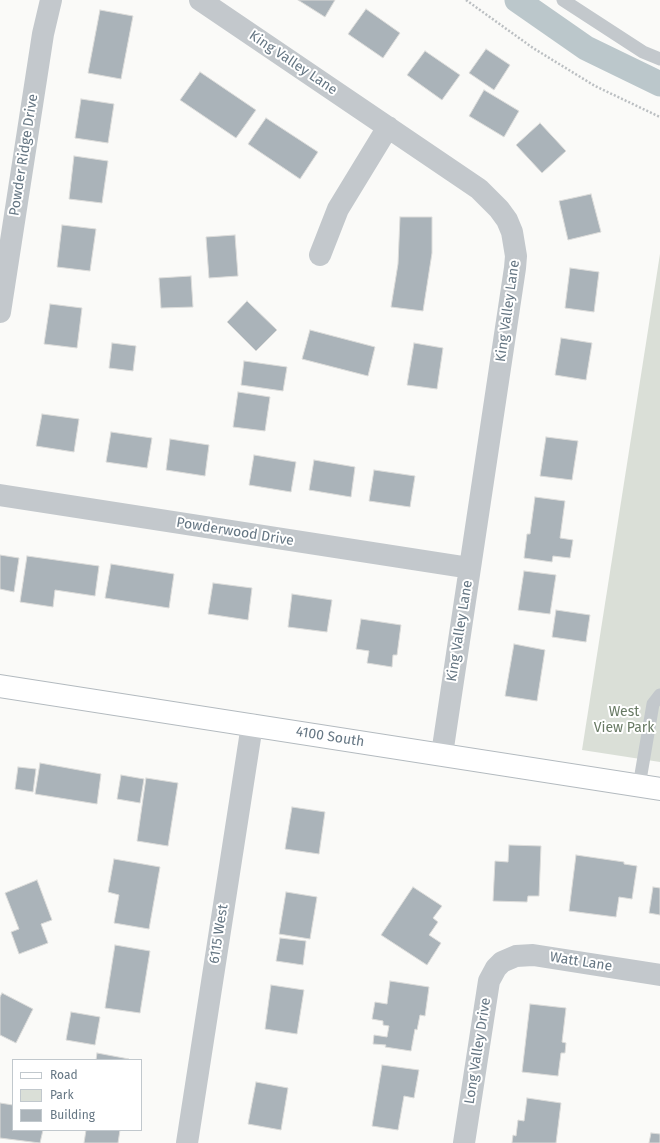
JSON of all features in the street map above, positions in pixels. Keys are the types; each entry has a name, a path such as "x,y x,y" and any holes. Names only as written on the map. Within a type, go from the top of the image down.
{"main road":[{"name":"4100 South","path":"0,686 660,789"}],"street":[{"name":"Powder Ridge Drive","path":"0,312 43,34 51,0"},
{"name":"King Valley Lane","path":"200,0 479,189 500,209 507,220 515,244 515,268 442,754"},
{"path":"320,255 338,209 388,127"},
{"name":"Powderwood Drive","path":"0,495 470,568"},
{"name":"6115 West","path":"187,1143 252,725"},
{"name":"Watt Lane","path":"502,962 516,956 533,955 660,975"},
{"name":"Long Valley Drive","path":"464,1143 489,981 496,968 502,962"}],"lane":[{"path":"563,0 643,52 660,59"},
{"path":"639,786 658,701"}],"path":[{"path":"466,0 533,48 595,86 660,118"}],"green space":[{"name":"West View Park","path":"660,254 660,762 582,750"}],"building":[{"path":"298,0 335,0 325,17"},
{"path":"366,9 400,33 383,58 348,34"},
{"path":"100,10 133,16 121,79 88,73"},
{"path":"486,49 510,65 494,90 469,73"},
{"path":"425,51 460,75 442,100 407,75"},
{"path":"200,72 256,110 236,138 180,100"},
{"path":"484,90 519,111 504,137 469,116"},
{"path":"81,99 114,104 108,143 75,138"},
{"path":"266,118 318,152 300,179 248,144"},
{"path":"540,123 566,151 542,173 516,145"},
{"path":"74,156 108,161 102,203 69,199"},
{"path":"591,194 601,232 568,240 559,201"},
{"path":"400,217 432,217 432,253 423,311 391,307 398,264"},
{"path":"62,225 96,229 90,271 57,267"},
{"path":"235,235 238,276 209,278 206,237"},
{"path":"570,268 599,272 594,312 565,308"},
{"path":"191,276 193,307 161,308 159,278"},
{"path":"247,301 277,330 256,351 227,322"},
{"path":"50,304 82,308 77,348 44,344"},
{"path":"310,330 375,347 368,376 302,359"},
{"path":"561,338 592,343 586,380 555,375"},
{"path":"112,343 136,346 133,371 109,368"},
{"path":"414,343 443,348 437,389 407,385"},
{"path":"244,361 287,367 283,391 241,385"},
{"path":"238,392 270,397 265,431 233,427"},
{"path":"42,414 79,419 74,452 36,446"},
{"path":"111,432 152,438 147,468 106,462"},
{"path":"546,437 578,441 572,480 540,476"},
{"path":"170,439 209,445 205,476 166,470"},
{"path":"254,455 296,462 291,492 249,485"},
{"path":"314,460 355,467 351,497 309,490"},
{"path":"374,470 415,476 410,507 369,501"},
{"path":"535,497 565,501 560,538 573,540 570,558 553,556 552,562 524,558 527,534 530,534"},
{"path":"0,555 19,558 14,592 0,589"},
{"path":"27,556 99,566 95,596 55,590 53,607 20,602"},
{"path":"111,564 174,574 169,608 105,598"},
{"path":"524,571 556,575 550,614 518,610"},
{"path":"213,583 252,588 248,620 208,614"},
{"path":"292,594 332,600 327,632 288,627"},
{"path":"556,610 590,615 586,642 552,637"},
{"path":"361,619 401,625 397,655 393,655 392,667 367,663 369,651 356,649"},
{"path":"514,644 545,650 537,701 505,696"},
{"path":"40,763 101,774 97,804 35,794"},
{"path":"18,767 36,769 33,792 15,789"},
{"path":"121,775 144,779 140,803 117,799"},
{"path":"146,778 178,783 168,846 137,841"},
{"path":"292,807 325,812 319,854 285,849"},
{"path":"509,845 541,846 539,896 528,896 527,902 493,901 495,861 508,862"},
{"path":"576,855 624,862 624,864 637,866 632,899 619,897 616,917 569,911"},
{"path":"114,859 160,867 149,929 114,923 119,895 108,892"},
{"path":"37,880 52,920 41,924 48,943 19,954 11,932 19,929 5,893"},
{"path":"413,887 442,906 433,918 438,922 429,935 441,943 427,965 381,935"},
{"path":"653,887 660,888 660,915 649,913"},
{"path":"286,892 317,897 310,939 279,934"},
{"path":"280,938 306,941 303,965 276,961"},
{"path":"115,945 150,951 140,1013 105,1008"},
{"path":"390,981 429,987 425,1016 420,1015 417,1030 415,1029 411,1051 385,1047 386,1045 373,1044 374,1035 387,1037 389,1026 383,1025 383,1021 372,1019 375,1002 387,1004"},
{"path":"271,985 304,990 297,1034 265,1029"},
{"path":"2,993 33,1009 16,1043 0,1035 0,997"},
{"path":"530,1004 566,1008 562,1042 566,1043 565,1053 561,1053 558,1076 522,1072"},
{"path":"71,1012 100,1017 95,1045 66,1040"},
{"path":"97,1053 129,1059 96,1059"},
{"path":"382,1065 419,1070 414,1098 404,1096 398,1130 372,1126"},
{"path":"256,1082 288,1088 281,1130 248,1124"},
{"path":"527,1098 561,1103 556,1143 512,1143 513,1135 516,1136 518,1120 524,1121"},
{"path":"0,1103 12,1105 12,1131 43,1131 40,1143 0,1138"},
{"path":"86,1131 120,1131 118,1143 84,1143"},
{"path":"651,1133 660,1134 660,1143 649,1143"}],"waterway":[{"path":"517,0 586,48 660,84"}]}
